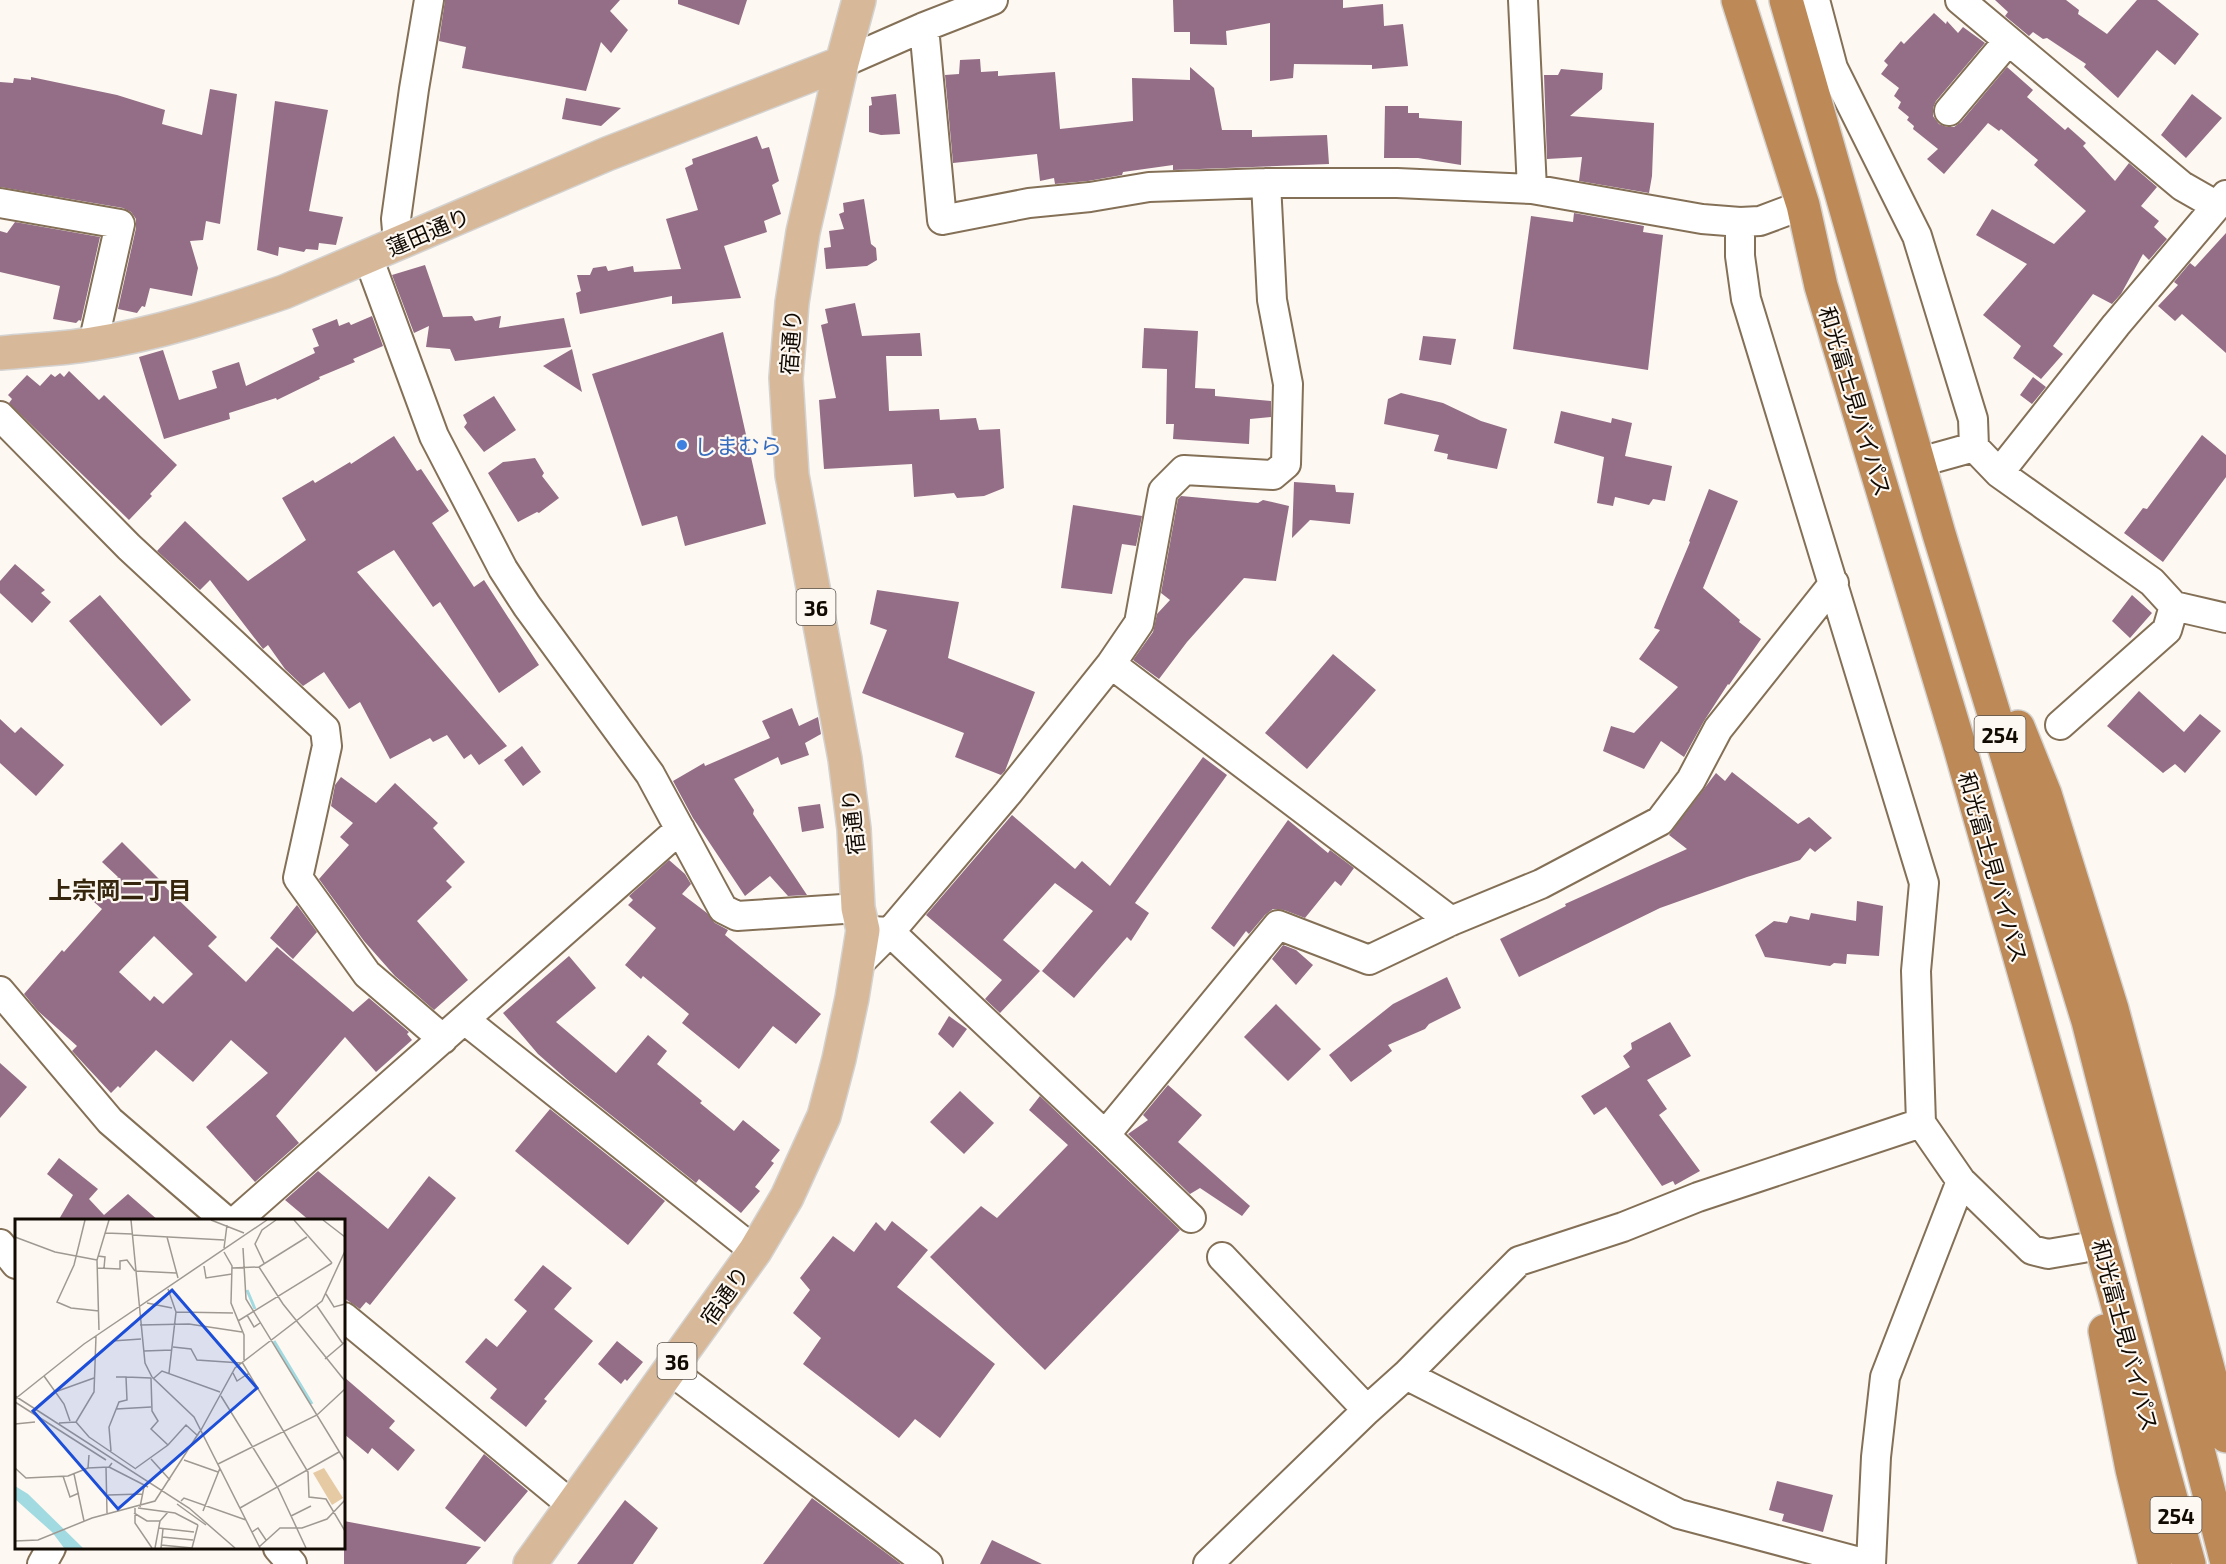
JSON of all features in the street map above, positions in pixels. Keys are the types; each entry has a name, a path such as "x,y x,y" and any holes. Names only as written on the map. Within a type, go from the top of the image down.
{"highway":[{"name":"和光富士見バイパス","path":"1738,0 1803,205 1821,286 1958,741 2080,1168 2189,1564"},
{"name":"和光富士見バイパス","path":"1786,0 1939,534 2088,1021 2226,1559"},
{"path":"1939,534 2045,794 2112,1009 2226,1436"},
{"path":"1958,741 1959,806 2099,1302 2132,1469 2155,1564"}],"main road":[{"name":"宿通り","path":"530,1564 671,1371 755,1251 787,1197 824,1116 839,1059 858,964 870,923 844,759 792,475 786,378 792,303 802,232 859,0"},
{"name":"蓮田通り","path":"0,353 93,344 233,309 284,292 607,154 842,63"}],"street":[{"path":"398,242 396,219 429,0"},
{"path":"842,63 993,0"},
{"path":"1523,0 1532,189"},
{"path":"1815,0 1833,68 1917,236 1973,419 1974,447 1999,473 2152,582 2174,606 2226,618"},
{"path":"1960,0 2181,186 2221,201 2116,325 1999,473"},
{"path":"924,27 942,220 1029,203 1090,197 1149,187 1266,183 1397,183 1532,189 1702,219 1740,222 1760,220 1803,205"},
{"path":"1949,111 2008,41"},
{"path":"870,923 1008,793 1111,664 1139,623 1163,490 1184,471 1273,476 1286,464 1288,384 1272,300 1266,183"},
{"path":"0,203 120,224 93,344"},
{"path":"1740,222 1740,256 1746,299 1924,883 1916,971 1921,1124 1961,1181 2032,1250 2048,1254 2083,1248"},
{"path":"368,257 434,436 504,569 527,606 650,774 723,909 737,916 870,923 1105,1135 1191,1218"},
{"path":"0,416 129,547 325,729 327,746 298,878 367,974 443,1039"},
{"path":"1920,462 1974,447"},
{"path":"1105,1135 1278,925 1369,960 1451,921 1541,884 1660,821 1691,780 1718,729 1834,583"},
{"path":"2060,725 2168,630 2174,606"},
{"path":"1111,664 1451,921"},
{"path":"239,1219 680,829"},
{"path":"1,995 110,1121 223,1219"},
{"path":"465,1020 755,1251"},
{"path":"1208,1564 1406,1375 1519,1261 1623,1227 1698,1197 1921,1124"},
{"path":"1406,1375 1679,1514 1869,1564 1876,1456 1885,1377 1961,1181"},
{"path":"0,1244 15,1263"},
{"path":"1222,1257 1367,1410"},
{"path":"345,1318 573,1506"},
{"path":"671,1371 928,1564"},
{"path":"42,1564 50,1549"},
{"path":"279,1549 292,1564"}],"building":[{"path":"445,0 620,0 610,11 628,30 611,53 601,42 586,91 462,68 466,47 439,41"},
{"path":"678,0 747,0 739,25 678,4"},
{"path":"1173,0 1343,0 1343,8 1383,4 1384,26 1403,24 1408,66 1372,69 1372,65 1294,64 1293,78 1270,81 1270,23 1226,31 1227,45 1190,44 1190,32 1174,32"},
{"path":"1995,0 2066,0 2079,10 2078,14 2107,34 2137,0 2157,0 2199,34 2175,65 2157,50 2118,98 2084,67 2086,64 2047,38 2043,39 2033,32 2029,36 2005,16 2008,12"},
{"path":"1934,13 1946,24 1947,21 1958,33 1963,27 1985,43 1936,101 1933,116 1939,124 1954,127 1961,122 2007,67 2033,90 2027,97 2065,130 2068,127 2086,143 2083,146 2115,181 2129,163 2157,187 2141,206 2159,221 2154,227 2167,239 2149,260 2143,254 2121,294 2112,304 2093,294 2053,346 2063,354 2041,379 2013,358 2021,346 1983,315 2027,264 1976,235 1992,209 2054,244 2086,211 2034,165 2038,160 2001,129 1999,131 1988,123 1944,174 1927,159 1938,149 1913,129 1914,126 1907,120 1909,117 1898,108 1901,102 1894,96 1899,88 1881,74 1888,65 1884,61 1901,41 1904,44"},
{"path":"980,59 981,72 998,71 998,76 1055,72 1060,129 1133,121 1132,78 1190,80 1190,67 1214,88 1222,130 1252,130 1252,137 1327,135 1329,164 1173,170 1173,165 1123,172 1122,175 1088,181 1055,184 1054,178 1040,181 1037,154 953,163 945,75 959,74 960,60"},
{"path":"1561,69 1603,73 1602,89 1570,116 1654,123 1649,193 1579,181 1582,157 1547,159 1544,75 1558,75"},
{"path":"31,77 117,95 165,110 162,124 202,135 210,89 237,94 220,224 206,221 203,240 190,241 198,268 192,296 150,288 145,307 142,306 137,313 118,309 136,228 136,219 131,212 123,208 0,187 0,82 13,83 14,78 31,80"},
{"path":"896,94 900,134 881,135 869,132 871,97"},
{"path":"2192,94 2222,118 2186,158 2161,135"},
{"path":"566,98 621,108 601,126 562,119"},
{"path":"275,101 328,110 309,211 343,217 336,245 319,243 318,250 306,249 304,252 279,247 278,256 257,250"},
{"path":"1385,106 1408,106 1408,113 1419,113 1419,118 1462,121 1461,165 1418,158 1384,158"},
{"path":"757,136 762,149 769,147 779,181 772,185 781,214 764,221 767,232 724,246 741,298 672,304 672,296 580,314 576,293 581,291 577,275 590,275 593,268 606,266 608,271 633,266 634,272 681,269 666,219 698,210 685,168 693,164 692,159"},
{"path":"864,199 871,244 876,248 877,260 867,266 826,269 824,248 831,247 829,231 844,229 839,214 844,212 843,203"},
{"path":"1574,213 1644,226 1643,232 1663,235 1648,370 1513,349 1531,216 1573,222"},
{"path":"15,222 100,237 81,321 76,323 53,319 60,286 0,272 0,231 7,233"},
{"path":"2226,233 2226,353 2182,314 2175,321 2158,306 2178,285 2174,282 2190,263 2195,267"},
{"path":"425,265 443,317 472,316 475,321 501,316 499,328 564,318 571,347 455,361 450,349 426,347 429,326 414,333 392,275"},
{"path":"855,303 862,336 920,333 922,356 886,356 889,411 939,409 940,420 976,418 979,430 1000,429 1004,488 984,496 957,498 954,493 914,497 912,464 824,469 819,400 836,398 821,325 828,323 825,309"},
{"path":"372,316 383,346 353,359 355,362 319,377 320,379 277,400 276,398 229,413 230,419 164,439 139,357 163,350 179,400 217,388 212,371 239,362 246,386 315,353 313,348 319,346 312,329 337,319 339,326 349,322 351,325"},
{"path":"1144,328 1198,331 1195,388 1215,389 1215,396 1271,401 1271,417 1250,419 1249,444 1173,439 1174,424 1166,424 1167,369 1142,368"},
{"name":"しまむら","path":"723,332 766,524 685,546 677,516 642,526 592,374"},
{"path":"1423,336 1456,339 1451,365 1419,360"},
{"path":"572,349 582,392 543,366"},
{"path":"69,371 99,400 104,395 177,465 129,520 9,403 12,399 8,395 27,375 40,386 51,374 55,377 60,373 64,377"},
{"path":"2033,377 2046,387 2032,404 2020,395"},
{"path":"1401,393 1443,403 1481,421 1507,429 1497,469 1447,459 1448,454 1434,451 1439,435 1384,424 1388,399"},
{"path":"494,396 516,430 484,452 464,427 467,423 463,415"},
{"path":"1561,411 1611,423 1612,418 1632,423 1625,456 1672,466 1665,501 1653,499 1649,505 1615,497 1613,506 1597,503 1604,457 1554,443"},
{"path":"2202,435 2226,455 2226,477 2163,562 2124,533 2143,508 2147,509"},
{"path":"394,436 417,471 421,469 449,511 432,523 474,587 484,580 539,665 499,693 440,602 433,607 394,550 357,572 507,746 479,765 471,754 464,759 447,735 433,742 430,738 390,759 360,702 349,709 324,672 303,686 285,669 268,645 263,649 210,580 200,590 157,551 185,521 248,581 306,540 282,498 313,480 315,483 350,462 351,464"},
{"path":"535,458 544,473 542,476 559,498 539,513 518,522 488,473 503,462"},
{"path":"1294,482 1335,485 1336,492 1354,493 1350,524 1310,520 1292,538"},
{"path":"1709,489 1738,501 1703,588 1761,639 1728,684 1684,757 1661,741 1644,769 1603,751 1611,726 1634,733 1678,687 1639,659 1660,630 1654,628 1690,542"},
{"path":"1181,496 1258,503 1263,500 1289,506 1276,581 1244,578 1187,642 1159,679 1133,660 1153,632 1157,614 1170,600 1161,593 1178,499"},
{"path":"1073,505 1142,516 1136,546 1122,544 1112,594 1061,588"},
{"path":"15,564 45,590 41,593 51,602 32,623 0,593 0,581"},
{"path":"877,590 959,602 948,658 1035,692 1005,771 1001,775 955,757 964,733 862,693 887,630 870,624"},
{"path":"100,595 191,700 161,726 69,621"},
{"path":"2132,595 2152,613 2130,638 2112,621"},
{"path":"1333,654 1376,690 1307,769 1265,733"},
{"path":"2139,691 2184,732 2200,714 2221,731 2185,773 2175,764 2163,773 2107,726"},
{"path":"792,708 799,726 818,717 821,734 805,743 809,755 781,765 778,757 734,779 754,810 753,814 807,895 788,896 770,876 745,896 693,818 673,781 704,763 705,766 770,738 762,721"},
{"path":"0,719 15,733 21,727 64,765 36,796 0,763"},
{"path":"522,746 541,772 523,786 504,760"},
{"path":"1203,757 1227,775 1135,903 1149,913 1131,941 1127,937 1074,998 1042,971 1093,911 1055,883 1003,940 1040,971 1000,1013 985,999 1002,980 926,915 1012,815 1075,869 1082,861 1110,886"},
{"path":"1732,772 1798,824 1809,817 1832,838 1815,852 1810,848 1800,860 1660,908 1519,977 1500,939 1566,906 1565,904 1687,849 1669,835 1716,773 1725,781"},
{"path":"341,777 376,803 395,783 438,823 433,828 465,862 446,881 452,887 417,921 468,980 434,1010 395,976 364,941 319,879 349,845 340,837 353,823 331,806 335,785"},
{"path":"820,804 824,828 802,832 798,807"},
{"path":"1288,820 1328,853 1330,850 1354,868 1341,886 1335,881 1305,918 1284,910 1273,909 1249,934 1246,931 1234,947 1211,928"},
{"path":"122,842 217,937 208,946 246,982 277,947 353,1012 369,998 409,1032 407,1034 412,1040 376,1072 345,1037 276,1116 299,1143 255,1182 206,1127 268,1073 231,1040 193,1082 156,1050 120,1088 118,1086 111,1093 72,1051 77,1046 38,1011 24,994 102,909 94,902 118,877 102,862","holes":["154,936 193,974 163,1004 154,996 150,1001 119,972"]},
{"path":"669,860 685,874 691,884 682,894 707,913 715,923 728,930 725,935 821,1014 796,1044 773,1026 739,1069 682,1023 689,1014 643,976 641,979 625,965 656,928 628,905 633,900 629,896"},
{"path":"1857,901 1883,906 1879,956 1847,954 1846,964 1834,963 1830,966 1765,957 1755,935 1774,921 1787,923 1790,916 1809,920 1811,913 1856,921"},
{"path":"297,905 317,932 293,959 270,938"},
{"path":"1283,945 1296,950 1313,965 1296,985 1272,959"},
{"path":"569,956 596,988 556,1022 616,1073 648,1035 667,1051 657,1064 702,1101 700,1103 734,1131 743,1120 780,1150 771,1161 774,1163 755,1187 760,1191 741,1213 699,1179 696,1183 571,1083 538,1054 503,1013"},
{"path":"1447,977 1461,1008 1429,1024 1425,1029 1388,1045 1392,1051 1351,1082 1329,1055 1393,1004"},
{"path":"1276,1004 1321,1049 1288,1081 1244,1037"},
{"path":"949,1016 967,1029 953,1048 938,1034"},
{"path":"1670,1022 1691,1056 1647,1080 1667,1109 1659,1115 1700,1171 1675,1185 1673,1181 1662,1186 1606,1107 1594,1115 1581,1096 1630,1067 1623,1056 1632,1049 1631,1043"},
{"path":"0,1063 27,1087 0,1118"},
{"path":"1168,1085 1202,1115 1178,1142 1250,1206 1242,1216 1200,1188 1190,1194 1128,1134 1148,1120 1143,1115"},
{"path":"960,1091 994,1123 964,1154 930,1122"},
{"path":"1040,1096 1180,1230 1045,1370 930,1257 981,1206 997,1218 1068,1145 1029,1110"},
{"path":"550,1109 665,1201 628,1245 515,1151"},
{"path":"59,1158 98,1189 89,1199 104,1215 128,1194 157,1219 59,1219 73,1195 47,1174"},
{"path":"318,1171 388,1229 429,1176 456,1198 370,1305 366,1302 360,1309 345,1299 345,1219 308,1219 285,1200"},
{"path":"892,1221 928,1250 897,1287 995,1364 940,1438 915,1419 899,1438 803,1364 821,1338 793,1313 810,1290 800,1278 833,1236 854,1252 876,1222 885,1231"},
{"path":"543,1265 572,1288 554,1309 593,1341 544,1399 547,1401 526,1427 490,1398 497,1389 465,1362 486,1338 497,1347 527,1311 514,1300"},
{"path":"617,1341 643,1362 627,1381 625,1379 621,1384 598,1364"},
{"path":"345,1378 395,1421 389,1428 415,1450 398,1471 372,1448 368,1454 345,1435"},
{"path":"484,1454 528,1491 485,1542 445,1508"},
{"path":"1777,1481 1833,1495 1823,1532 1782,1521 1784,1514 1769,1510"},
{"path":"812,1498 901,1564 763,1564"},
{"path":"625,1500 658,1528 633,1564 577,1564"},
{"path":"345,1521 481,1547 466,1564 344,1564"},
{"path":"992,1540 1042,1564 980,1564"}],"place":[{"name":"しまむら","path":"682,445"}],"district":[{"name":"上宗岡二丁目","path":"120,889"}]}
